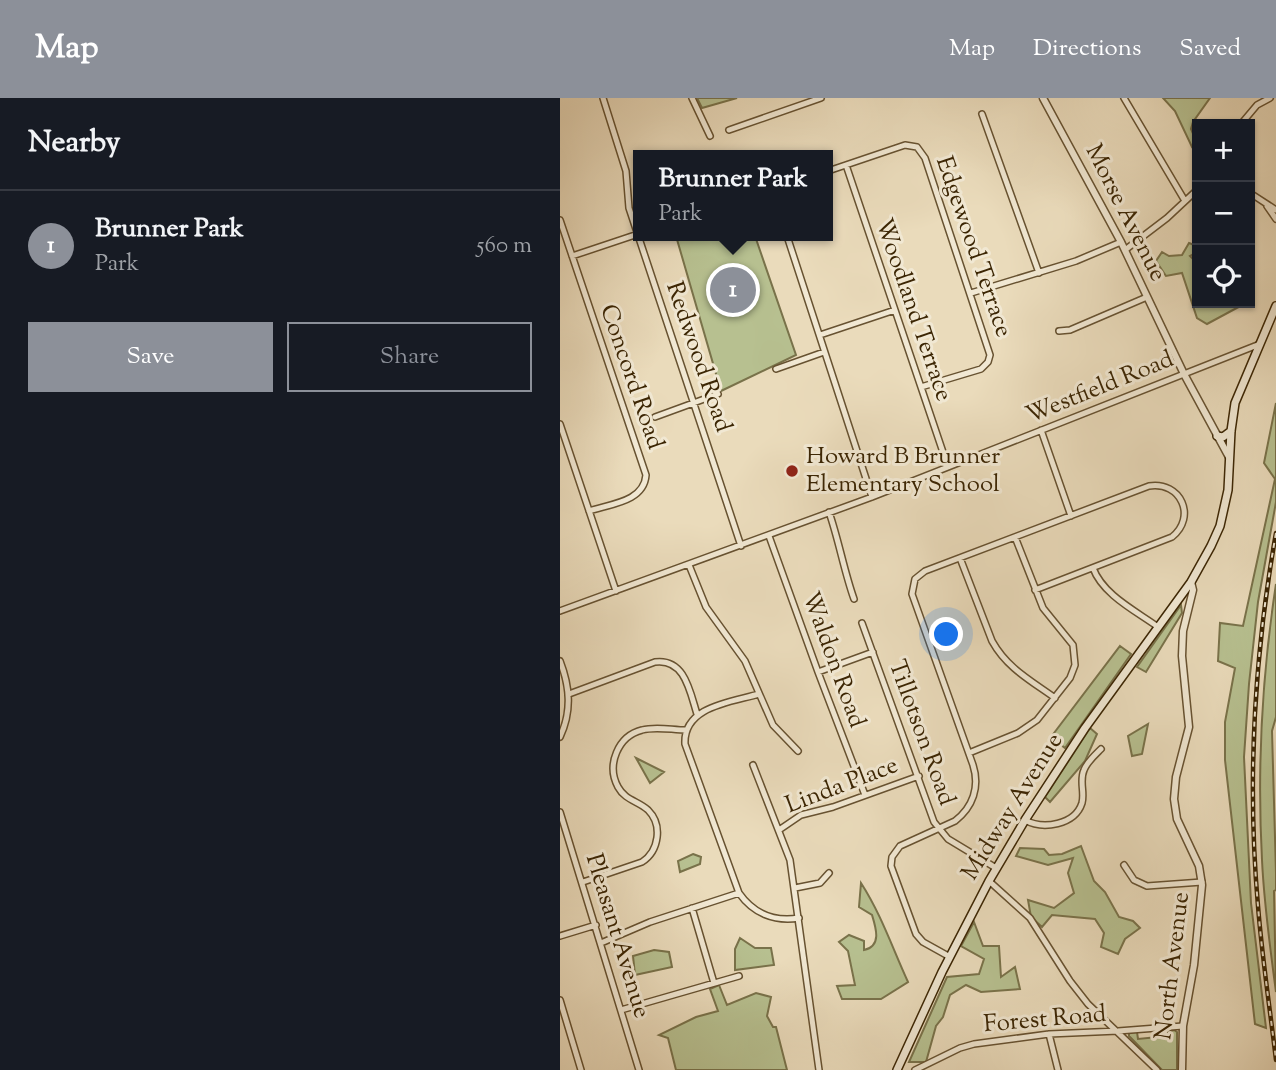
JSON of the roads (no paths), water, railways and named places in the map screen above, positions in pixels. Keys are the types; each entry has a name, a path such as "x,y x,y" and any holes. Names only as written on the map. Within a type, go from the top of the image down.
{"main road":[{"name":"North Avenue","path":"1191,582 1208,554 1220,526 1228,490 1231,431 1236,404 1276,306"},
{"path":"1217,436 1223,437 1231,431"},
{"name":"Midway Avenue","path":"897,1070 950,957 989,881 1025,820 1085,728 1191,582"}],"street":[{"name":"Redwood Road","path":"603,98 626,171 629,208 633,220"},
{"path":"692,98 710,136"},
{"path":"729,130 821,98"},
{"name":"Morse Avenue","path":"1043,98 1121,242 1184,374 1230,458"},
{"path":"1124,98 1185,201"},
{"path":"1244,119 1256,102 1270,98"},
{"path":"982,114 1039,273"},
{"name":"Edgewood Terrace","path":"845,164 905,145 914,145 925,158 990,351 988,362 981,369 921,387"},
{"path":"833,169 845,164"},
{"name":"Woodland Terrace","path":"845,164 948,467"},
{"path":"1125,250 1192,195"},
{"path":"1255,197 1267,206 1276,219"},
{"path":"1267,206 1276,209"},
{"name":"Concord Road","path":"560,223 646,475 643,488 637,494 589,511"},
{"path":"572,256 633,236"},
{"name":"Redwood Road","path":"640,241 741,546"},
{"path":"788,241 872,497"},
{"path":"971,293 1076,261 1121,242"},
{"path":"1059,331 1070,330 1147,297"},
{"path":"820,335 895,310"},
{"name":"Westfield Road","path":"560,611 872,497 1260,344"},
{"path":"776,369 824,352"},
{"path":"655,417 718,394"},
{"path":"560,424 616,591"},
{"path":"1041,430 1071,516"},
{"path":"950,957 923,942 916,934 891,866 894,853 900,846 959,818 973,798 976,778 912,594 912,584 922,573 1155,485 1170,488 1182,500 1185,509 1183,523 1172,537 1035,590"},
{"path":"829,512 854,599"},
{"name":"Waldon Road","path":"769,536 865,795"},
{"path":"969,753 1037,720 1073,672 1076,655 1071,641 1047,615 1015,537"},
{"path":"960,558 999,653 1012,667 1055,698"},
{"path":"689,565 706,607 740,651 773,725 798,751"},
{"path":"1093,568 1116,597 1158,627"},
{"name":"North Avenue","path":"1182,1070 1183,1026 1199,930 1202,882 1199,866 1177,819 1174,799 1176,776 1189,727 1182,656 1183,631 1193,590 1191,582"},
{"name":"Tillotson Road","path":"862,622 938,829 954,843 996,869"},
{"path":"818,672 873,652"},
{"path":"560,660 569,694 568,714 560,737"},
{"path":"569,694 654,662 665,662 674,665 681,672 698,715"},
{"path":"759,694 698,715 691,720 686,730 686,747 739,893 749,905 764,915 781,919 799,918"},
{"path":"583,882 642,862 649,857 656,845 656,830 650,813 626,797 615,780 613,764 621,745 629,736 645,729 686,730"},
{"path":"1025,820 1037,825 1055,824 1073,816 1082,801 1084,769 1101,749"},
{"path":"753,765 790,860 819,1070"},
{"name":"Linda Place","path":"779,830 801,815 833,807 919,776"},
{"name":"Pleasant Avenue","path":"560,812 639,1070"},
{"path":"1124,865 1134,880 1147,886 1202,882"},
{"path":"795,888 820,883 829,873"},
{"path":"989,881 1030,918 1078,992 1157,1070"},
{"path":"601,943 650,922 739,893"},
{"path":"692,908 713,983"},
{"path":"560,936 596,925"},
{"path":"621,1010 739,976"},
{"path":"560,1000 581,1070"},
{"name":"Forest Road","path":"915,1070 974,1044 1049,1034 1183,1026"},
{"path":"1049,1034 1058,1070"}],"railway":[{"path":"1276,533 1262,626 1253,766 1258,906 1276,1060"}],"place":[{"name":"Brunner Park","path":"733,290"},
{"name":"Howard B Brunner Elementary School","path":"792,471"}]}
